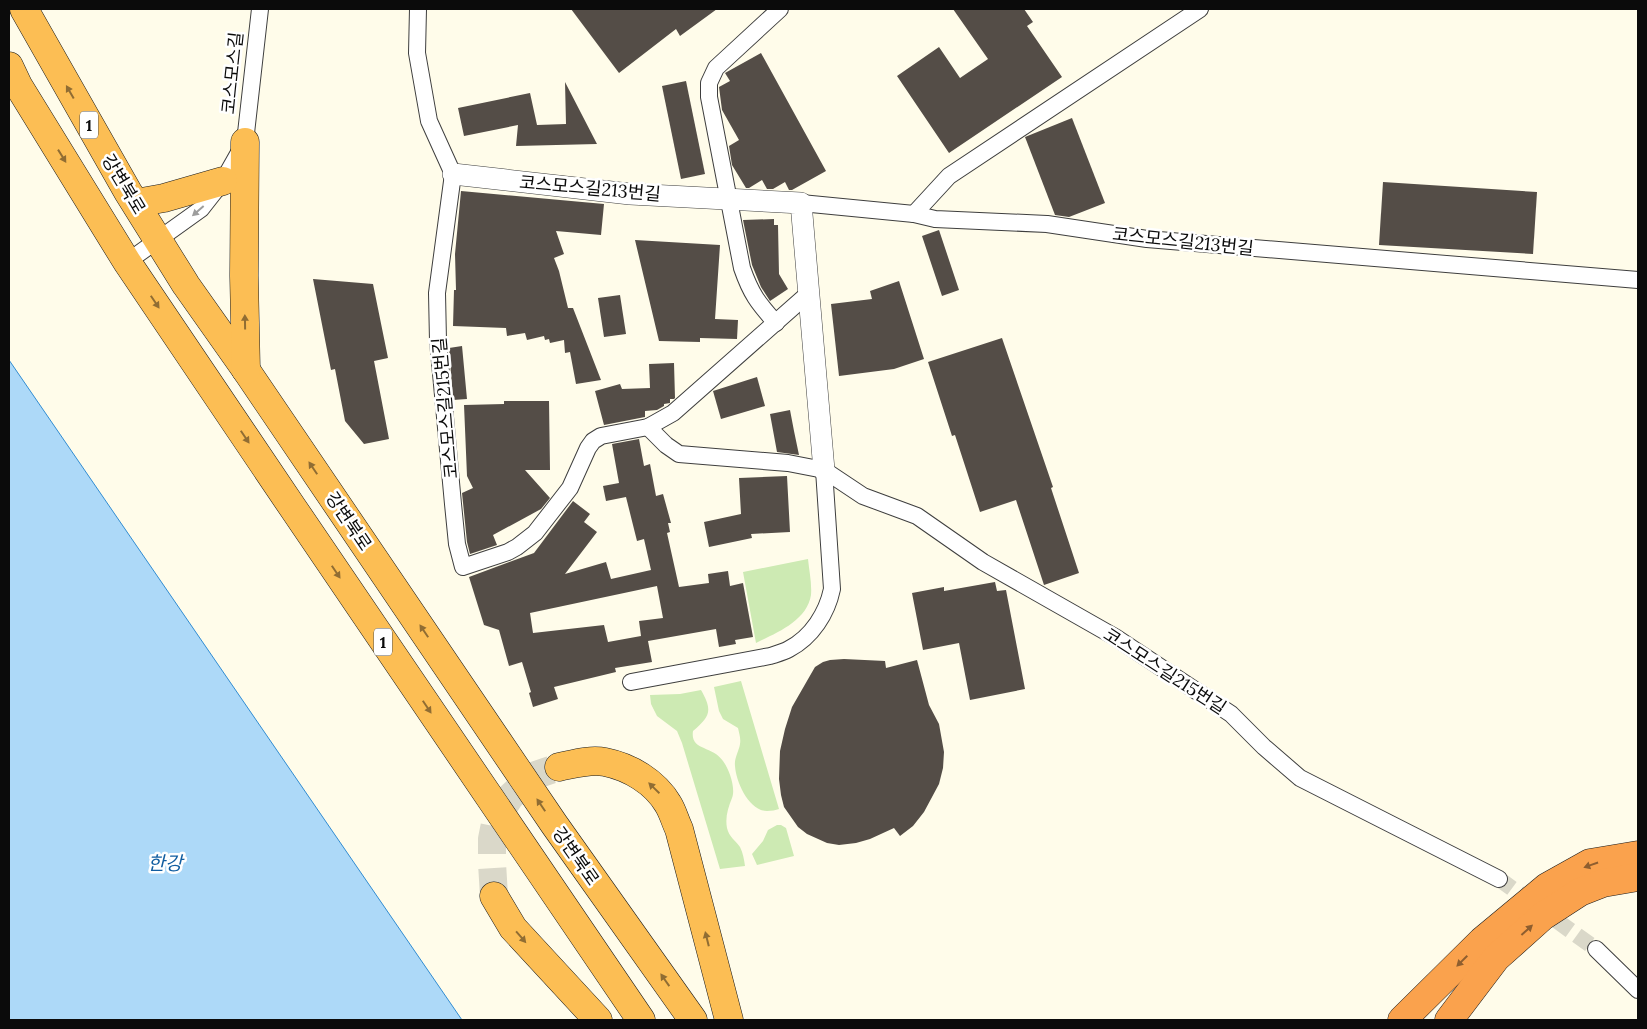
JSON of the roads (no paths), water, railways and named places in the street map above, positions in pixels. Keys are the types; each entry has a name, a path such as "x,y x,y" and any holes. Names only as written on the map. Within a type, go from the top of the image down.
{"highway":[{"name":"강변북로","path":"24,9 157,240 186,285 246,370 554,824 693,1020"},
{"name":"1","path":"9,66 18,85 127,262 641,1020"},
{"path":"245,142 244,266 246,370"},
{"path":"136,203 164,198 223,181"},
{"path":"559,767 583,762 604,762 630,770 655,786 668,804 679,829 729,1020"},
{"path":"1402,1020 1482,941 1547,887 1590,864 1638,855"},
{"path":"1450,1020 1496,958 1542,916 1587,889 1603,883 1638,877"},
{"path":"494,896 514,928 598,1020"}],"street":[{"name":"코스모스길","path":"245,142 260,9"},
{"path":"418,9 417,53 429,121 453,174"},
{"path":"776,323 759,305 749,290 742,268 709,97 709,83 716,68 780,9"},
{"path":"914,214 949,176 1200,9"},
{"path":"127,262 201,209 223,181 245,142"},
{"name":"코스모스길213번길","path":"453,174 630,194 801,204 914,214 935,219 1047,224 1147,239 1638,280"},
{"name":"코스모스길215번길","path":"453,174 436,293 438,341 453,512 457,544 463,567 508,552 522,544 535,533 570,488 593,440 601,436 648,428 679,408 699,388 809,293"},
{"path":"631,682 770,656 790,649 810,633 830,602 832,589 824,470 801,204"},
{"name":"코스모스길215번길","path":"648,428 671,449 684,455 788,463 824,470 863,496 917,516 983,562 1115,637 1231,714 1300,778 1500,879"},
{"path":"1596,949 1638,990"}],"water":[{"name":"한강","path":"9,360 462,1020 9,1020"}],"tunnel":[{"path":"494,896 492,839 496,819 510,797 533,776 559,767"},
{"path":"1499,879 1596,949"}]}
